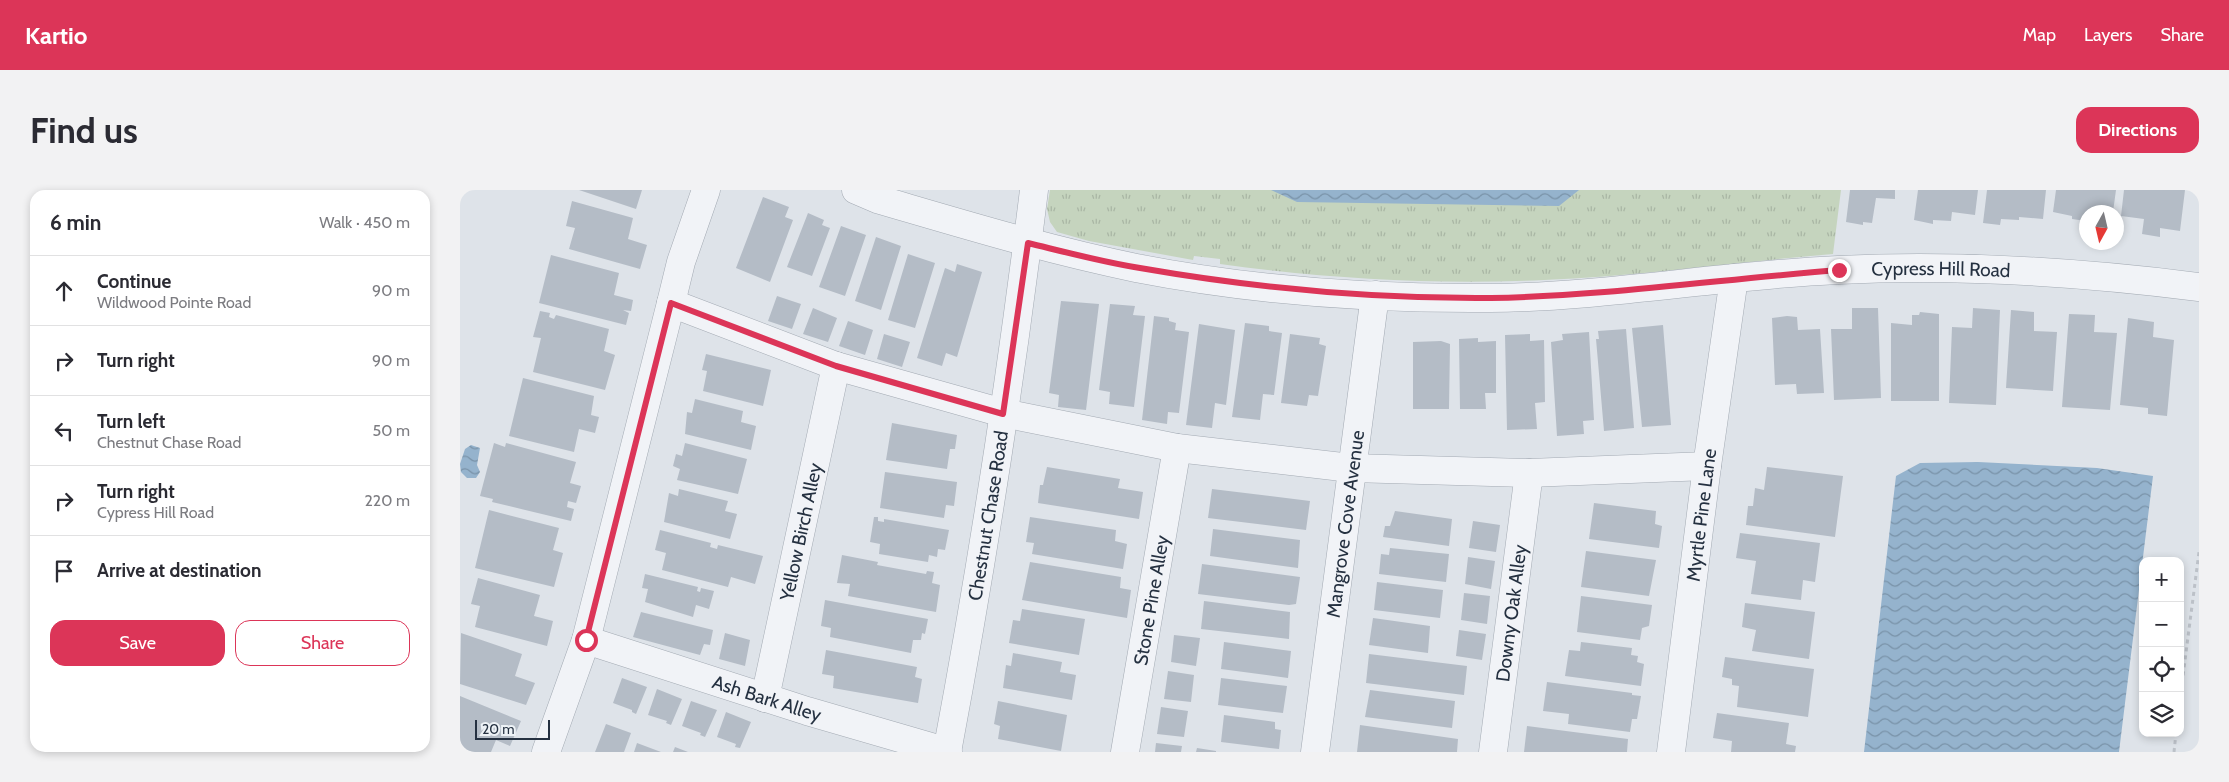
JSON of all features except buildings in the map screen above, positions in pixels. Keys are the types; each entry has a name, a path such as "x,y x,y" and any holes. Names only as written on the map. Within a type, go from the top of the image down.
{"street":[{"path":"546,752 586,640 671,303 682,262 706,190"},
{"name":"Cypress Hill Road","path":"856,190 877,199 1028,243 1138,268 1235,283 1375,295 1491,298 1568,294 1839,270 1970,270 2130,278 2199,287"},
{"name":"Chestnut Chase Road","path":"948,752 1003,414 1034,190"},
{"name":"Myrtle Pine Lane","path":"1671,752 1707,466 1734,278"},
{"name":"Mangrove Cove Avenue","path":"1315,752 1375,295"},
{"path":"671,303 836,366 1003,414 1177,448 1351,468 1529,473 1707,466"},
{"name":"Yellow Birch Alley","path":"765,698 836,366"},
{"name":"Stone Pine Alley","path":"1125,752 1177,448"},
{"name":"Downy Oak Alley","path":"1493,752 1529,473"},
{"name":"Ash Bark Alley","path":"586,640 765,698 948,752"}],"path":[{"path":"2181,692 2199,552"},
{"path":"2174,752 2176,737"}],"green space":[{"path":"1050,190 1841,190 1833,254 1580,278 1462,282 1381,280 1300,274 1220,264 1220,259 1194,256 1193,260 1089,241 1057,232 1050,222 1047,209"}],"water":[{"path":"1271,190 1579,190 1559,206 1297,202"},
{"path":"471,445 480,448 477,465 480,472 476,478 467,478 461,472 460,464 465,449"},
{"path":"1978,462 2097,468 2153,476 2143,557 2139,557 2139,590 2119,752 1864,752 1896,476 1920,463"}],"route":[{"path":"586,640 671,303 836,366 1003,414 1028,243 1138,268 1235,283 1375,295 1491,298 1587,293 1734,278 1839,270"}]}
